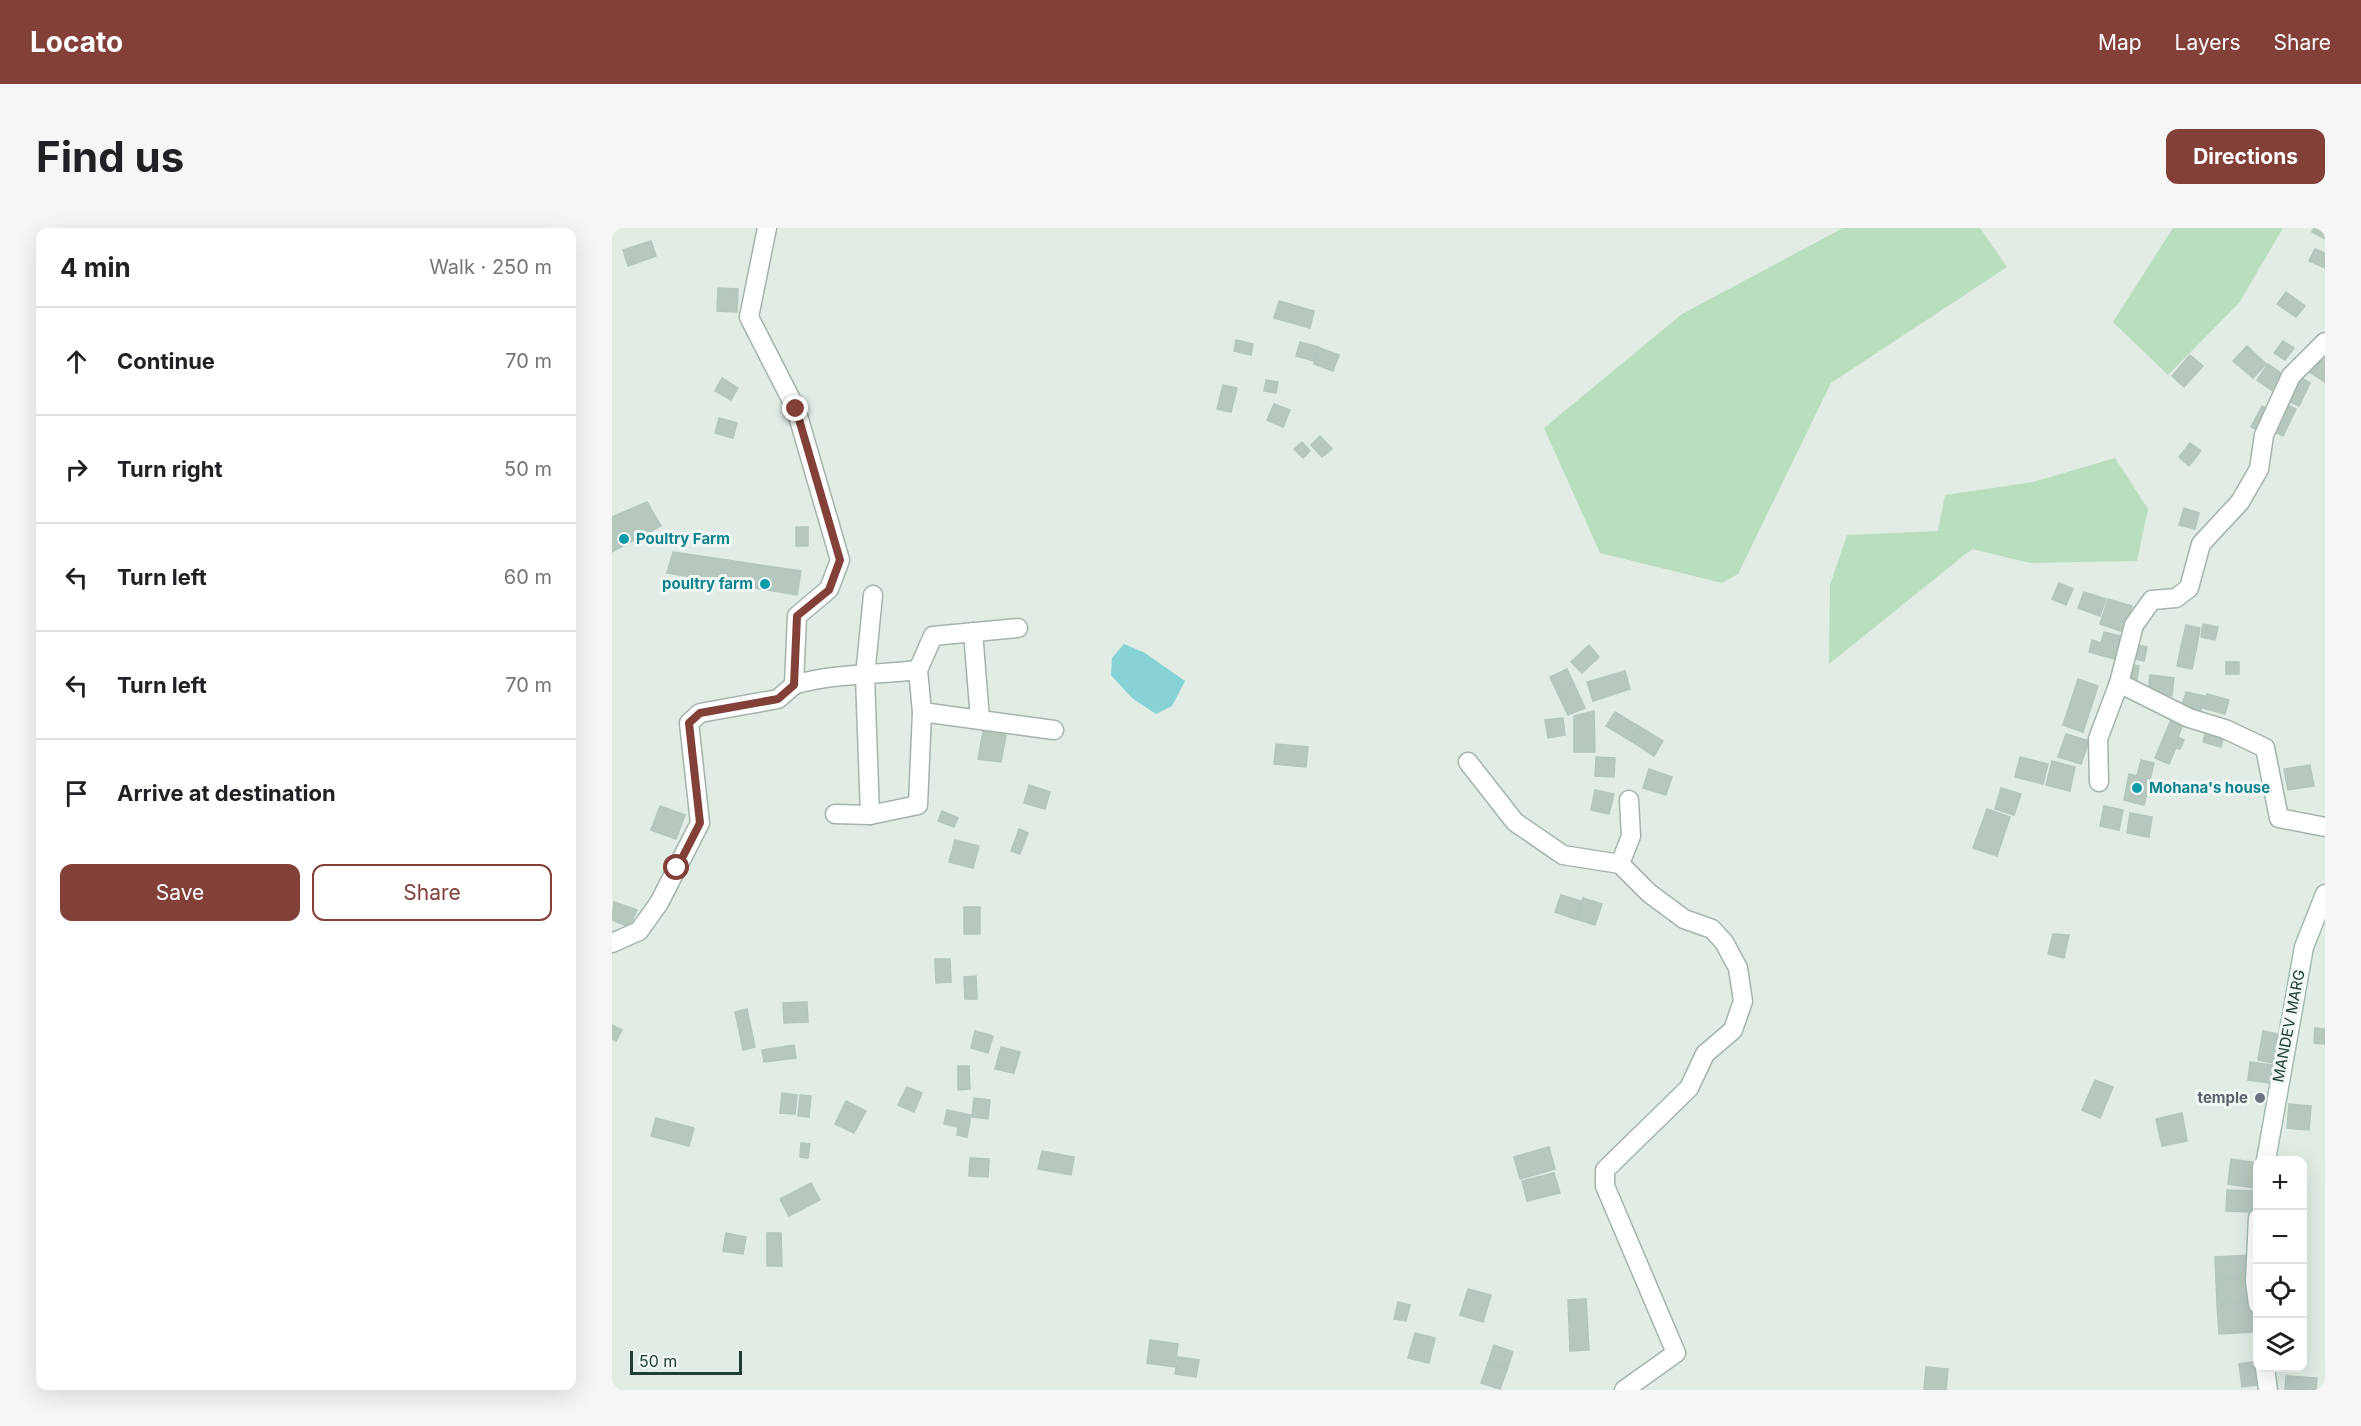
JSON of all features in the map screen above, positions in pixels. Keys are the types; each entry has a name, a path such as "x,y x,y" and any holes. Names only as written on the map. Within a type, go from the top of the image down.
{"street":[{"path":"767,228 749,317 796,409 840,560 829,590 797,616 794,685"},
{"path":"2098,782 2098,739 2119,683 2134,625 2152,600 2176,598 2189,588 2201,544 2240,502 2259,469 2264,435 2291,376 2325,342"},
{"path":"870,814 865,676 873,595"},
{"path":"835,814 870,814 918,805 922,712 918,670 933,636 1018,628"},
{"path":"972,633 980,719"},
{"path":"612,943 639,931 659,903 700,823 689,723 700,713 778,699 794,685 819,678 918,670"},
{"path":"2119,683 2189,718 2225,729 2265,747 2279,818 2325,827"},
{"path":"922,712 1054,730"},
{"path":"1468,762 1515,822 1563,855 1620,864 1649,893 1684,919 1712,929 1724,942 1738,968 1743,1001 1733,1030 1705,1054 1689,1088 1605,1170 1605,1186 1676,1353 1624,1390"},
{"path":"1620,864 1631,836 1629,800"},
{"name":"MANDEV MARG","path":"2267,1156 2286,1037 2304,947 2325,894"},
{"path":"2266,1372 2268,1390"}],"green space":[{"path":"1843,228 1980,228 2007,267 1831,383 1738,574 1722,583 1600,553 1544,428 1682,314"},
{"path":"2173,228 2283,228 2239,303 2168,375 2113,322"},
{"path":"2115,458 2148,509 2137,561 2030,563 1972,549 1829,664 1830,585 1847,535 1938,531 1945,495 2033,482"}],"water":[{"path":"1124,644 1145,653 1185,681 1172,706 1156,714 1132,698 1111,675 1112,658"}],"building":[{"path":"2314,228 2325,228 2325,239 2312,232"},
{"path":"651,241 656,256 628,266 623,250"},
{"path":"2315,249 2325,253 2325,268 2309,261"},
{"path":"718,288 738,289 737,312 717,311"},
{"path":"2286,292 2305,306 2296,317 2277,304"},
{"path":"1279,301 1314,311 1310,328 1274,318"},
{"path":"1236,340 1253,344 1251,355 1234,351"},
{"path":"2283,341 2294,348 2285,360 2274,353"},
{"path":"1300,342 1319,347 1314,361 1296,356"},
{"path":"2247,346 2266,364 2253,378 2233,361"},
{"path":"1320,348 1339,355 1333,371 1314,364"},
{"path":"2325,353 2325,382 2308,371"},
{"path":"2190,355 2203,366 2184,387 2172,376"},
{"path":"2268,364 2288,378 2277,394 2257,380"},
{"path":"2296,375 2310,383 2299,406 2284,399"},
{"path":"722,378 738,388 731,400 715,391"},
{"path":"1266,380 1278,382 1276,393 1264,391"},
{"path":"1223,385 1237,388 1231,412 1217,409"},
{"path":"2283,403 2296,409 2283,436 2269,429"},
{"path":"1274,404 1290,410 1283,427 1267,420"},
{"path":"2262,406 2274,412 2263,433 2251,427"},
{"path":"719,418 737,423 733,438 715,433"},
{"path":"1320,436 1332,449 1322,457 1311,445"},
{"path":"1302,442 1310,451 1303,458 1294,449"},
{"path":"2190,443 2201,451 2189,466 2179,457"},
{"name":"Poultry Farm","path":"647,502 661,526 612,552 612,517"},
{"path":"2184,508 2199,513 2195,529 2179,525"},
{"path":"796,527 808,527 808,546 796,546"},
{"name":"poultry farm","path":"673,552 801,571 797,595 667,573"},
{"path":"2059,583 2073,589 2066,605 2052,599"},
{"path":"2084,592 2106,599 2100,616 2078,608"},
{"path":"2108,599 2132,606 2124,632 2100,624"},
{"path":"2203,624 2218,627 2215,640 2201,637"},
{"path":"2186,625 2200,628 2196,650 2181,647"},
{"path":"2104,632 2124,637 2118,660 2089,652 2092,640 2101,643"},
{"path":"2130,643 2147,647 2144,661 2127,657"},
{"path":"1589,645 1599,657 1582,673 1571,662"},
{"path":"2181,647 2196,650 2192,669 2177,666"},
{"path":"2226,662 2239,662 2239,674 2226,674"},
{"path":"2125,663 2139,666 2136,685 2121,683"},
{"path":"1567,669 1574,684 1557,692 1550,677"},
{"path":"1625,671 1630,689 1593,701 1587,682"},
{"path":"2150,675 2174,678 2172,696 2148,694"},
{"path":"2078,679 2098,686 2083,732 2063,725"},
{"path":"1574,684 1585,708 1568,715 1557,692"},
{"path":"2186,692 2205,696 2201,710 2182,705"},
{"path":"2207,694 2229,700 2225,714 2203,708"},
{"path":"1594,711 1595,752 1574,752 1574,716"},
{"path":"1615,712 1640,727 1631,741 1606,726"},
{"path":"2173,715 2185,719 2178,737 2184,740 2180,749 2176,748 2169,764 2155,758"},
{"path":"1563,718 1565,735 1548,738 1545,720"},
{"path":"1640,727 1663,741 1654,756 1631,741"},
{"path":"2207,727 2225,732 2221,747 2203,742"},
{"path":"983,731 1006,735 1001,762 978,759"},
{"path":"2066,734 2089,741 2081,764 2058,757"},
{"path":"1276,744 1308,747 1306,767 1274,764"},
{"path":"1596,757 1615,758 1614,777 1595,776"},
{"path":"2020,757 2048,764 2043,784 2015,777"},
{"name":"Mohana's house","path":"2141,760 2154,763 2144,805 2124,800 2129,774 2137,776"},
{"path":"2052,761 2075,767 2070,791 2046,785"},
{"path":"2310,765 2314,786 2288,790 2284,769"},
{"path":"1649,769 1672,777 1666,795 1643,788"},
{"path":"1029,785 1050,792 1045,809 1024,803"},
{"path":"2001,788 2021,794 2014,815 1995,809"},
{"path":"1595,790 1614,794 1609,814 1591,810"},
{"path":"660,806 685,815 676,839 651,830"},
{"path":"2104,806 2123,810 2119,830 2100,826"},
{"path":"1987,809 2010,817 1997,856 1973,848"},
{"path":"942,811 958,818 954,827 938,821"},
{"path":"2130,813 2152,817 2149,837 2127,833"},
{"path":"1019,829 1028,833 1020,854 1011,851"},
{"path":"955,840 979,846 973,868 949,862"},
{"path":"1561,895 1581,901 1575,919 1555,912"},
{"path":"1583,898 1602,904 1595,925 1576,919"},
{"path":"614,902 637,910 629,927 612,920"},
{"path":"964,907 980,907 980,934 964,934"},
{"path":"2053,934 2069,935 2064,958 2048,954"},
{"path":"935,959 950,959 951,982 936,983"},
{"path":"976,976 977,999 965,999 964,977"},
{"path":"807,1002 808,1022 784,1023 783,1003"},
{"path":"747,1009 755,1047 743,1050 735,1012"},
{"path":"612,1025 622,1030 616,1041 612,1039"},
{"path":"2315,1028 2325,1029 2325,1044 2314,1043"},
{"path":"975,1031 993,1036 988,1053 971,1048"},
{"path":"2263,1031 2284,1035 2278,1064 2258,1060"},
{"path":"794,1045 796,1058 764,1062 762,1050"},
{"path":"1001,1047 1020,1052 1014,1073 995,1069"},
{"path":"2250,1062 2279,1066 2276,1084 2248,1080"},
{"path":"958,1066 969,1066 970,1089 958,1090"},
{"path":"2095,1080 2113,1087 2100,1118 2082,1110"},
{"path":"907,1087 922,1093 914,1112 898,1105"},
{"path":"782,1093 797,1095 795,1114 780,1113"},
{"path":"800,1095 811,1096 809,1117 798,1116"},
{"path":"974,1098 990,1100 988,1119 972,1117"},
{"path":"846,1101 866,1111 854,1133 835,1124"},
{"path":"2289,1104 2311,1106 2309,1130 2287,1128"},
{"path":"947,1110 971,1115 967,1137 957,1135 958,1127 944,1124"},
{"path":"2182,1113 2187,1141 2162,1146 2156,1119"},
{"path":"656,1118 694,1128 689,1146 651,1136"},
{"path":"801,1143 810,1144 808,1158 800,1157"},
{"path":"1549,1147 1555,1169 1520,1179 1514,1157"},
{"path":"1042,1151 1074,1157 1071,1175 1038,1169"},
{"path":"970,1158 989,1159 988,1177 969,1176"},
{"path":"2231,1159 2253,1162 2253,1188 2228,1184"},
{"path":"1554,1173 1560,1193 1527,1201 1522,1181"},
{"path":"811,1183 820,1200 789,1216 780,1199"},
{"path":"2227,1190 2253,1191 2253,1212 2226,1211"},
{"path":"726,1233 746,1237 743,1254 723,1251"},
{"path":"767,1233 781,1233 782,1266 767,1266"},
{"path":"2251,1255 2252,1278 2216,1280 2215,1257"},
{"path":"2252,1278 2253,1303 2217,1304 2216,1280"},
{"path":"1468,1289 1491,1295 1483,1322 1460,1315"},
{"path":"1586,1299 1589,1350 1570,1351 1568,1300"},
{"path":"1398,1302 1410,1305 1406,1321 1394,1319"},
{"path":"2253,1303 2253,1332 2219,1334 2217,1304"},
{"path":"1415,1333 1435,1338 1429,1363 1408,1358"},
{"path":"1150,1340 1178,1344 1175,1367 1147,1363"},
{"path":"1494,1345 1513,1352 1507,1370 1488,1363"},
{"path":"1178,1357 1199,1360 1196,1377 1175,1374"},
{"path":"2253,1362 2253,1372 2259,1372 2261,1384 2242,1387 2239,1364"},
{"path":"1488,1363 1507,1370 1500,1389 1481,1383"},
{"path":"1926,1367 1948,1369 1946,1390 1924,1390"},
{"path":"2286,1376 2317,1378 2316,1390 2285,1389"}],"place":[{"name":"Poultry Farm","path":"624,539"},
{"name":"poultry farm","path":"765,584"},
{"name":"Mohana's house","path":"2137,788"},
{"name":"temple","path":"2260,1098"}],"route":[{"path":"677,868 700,823 689,723 700,713 778,699 794,685 797,616 829,590 840,560 796,409"}]}
